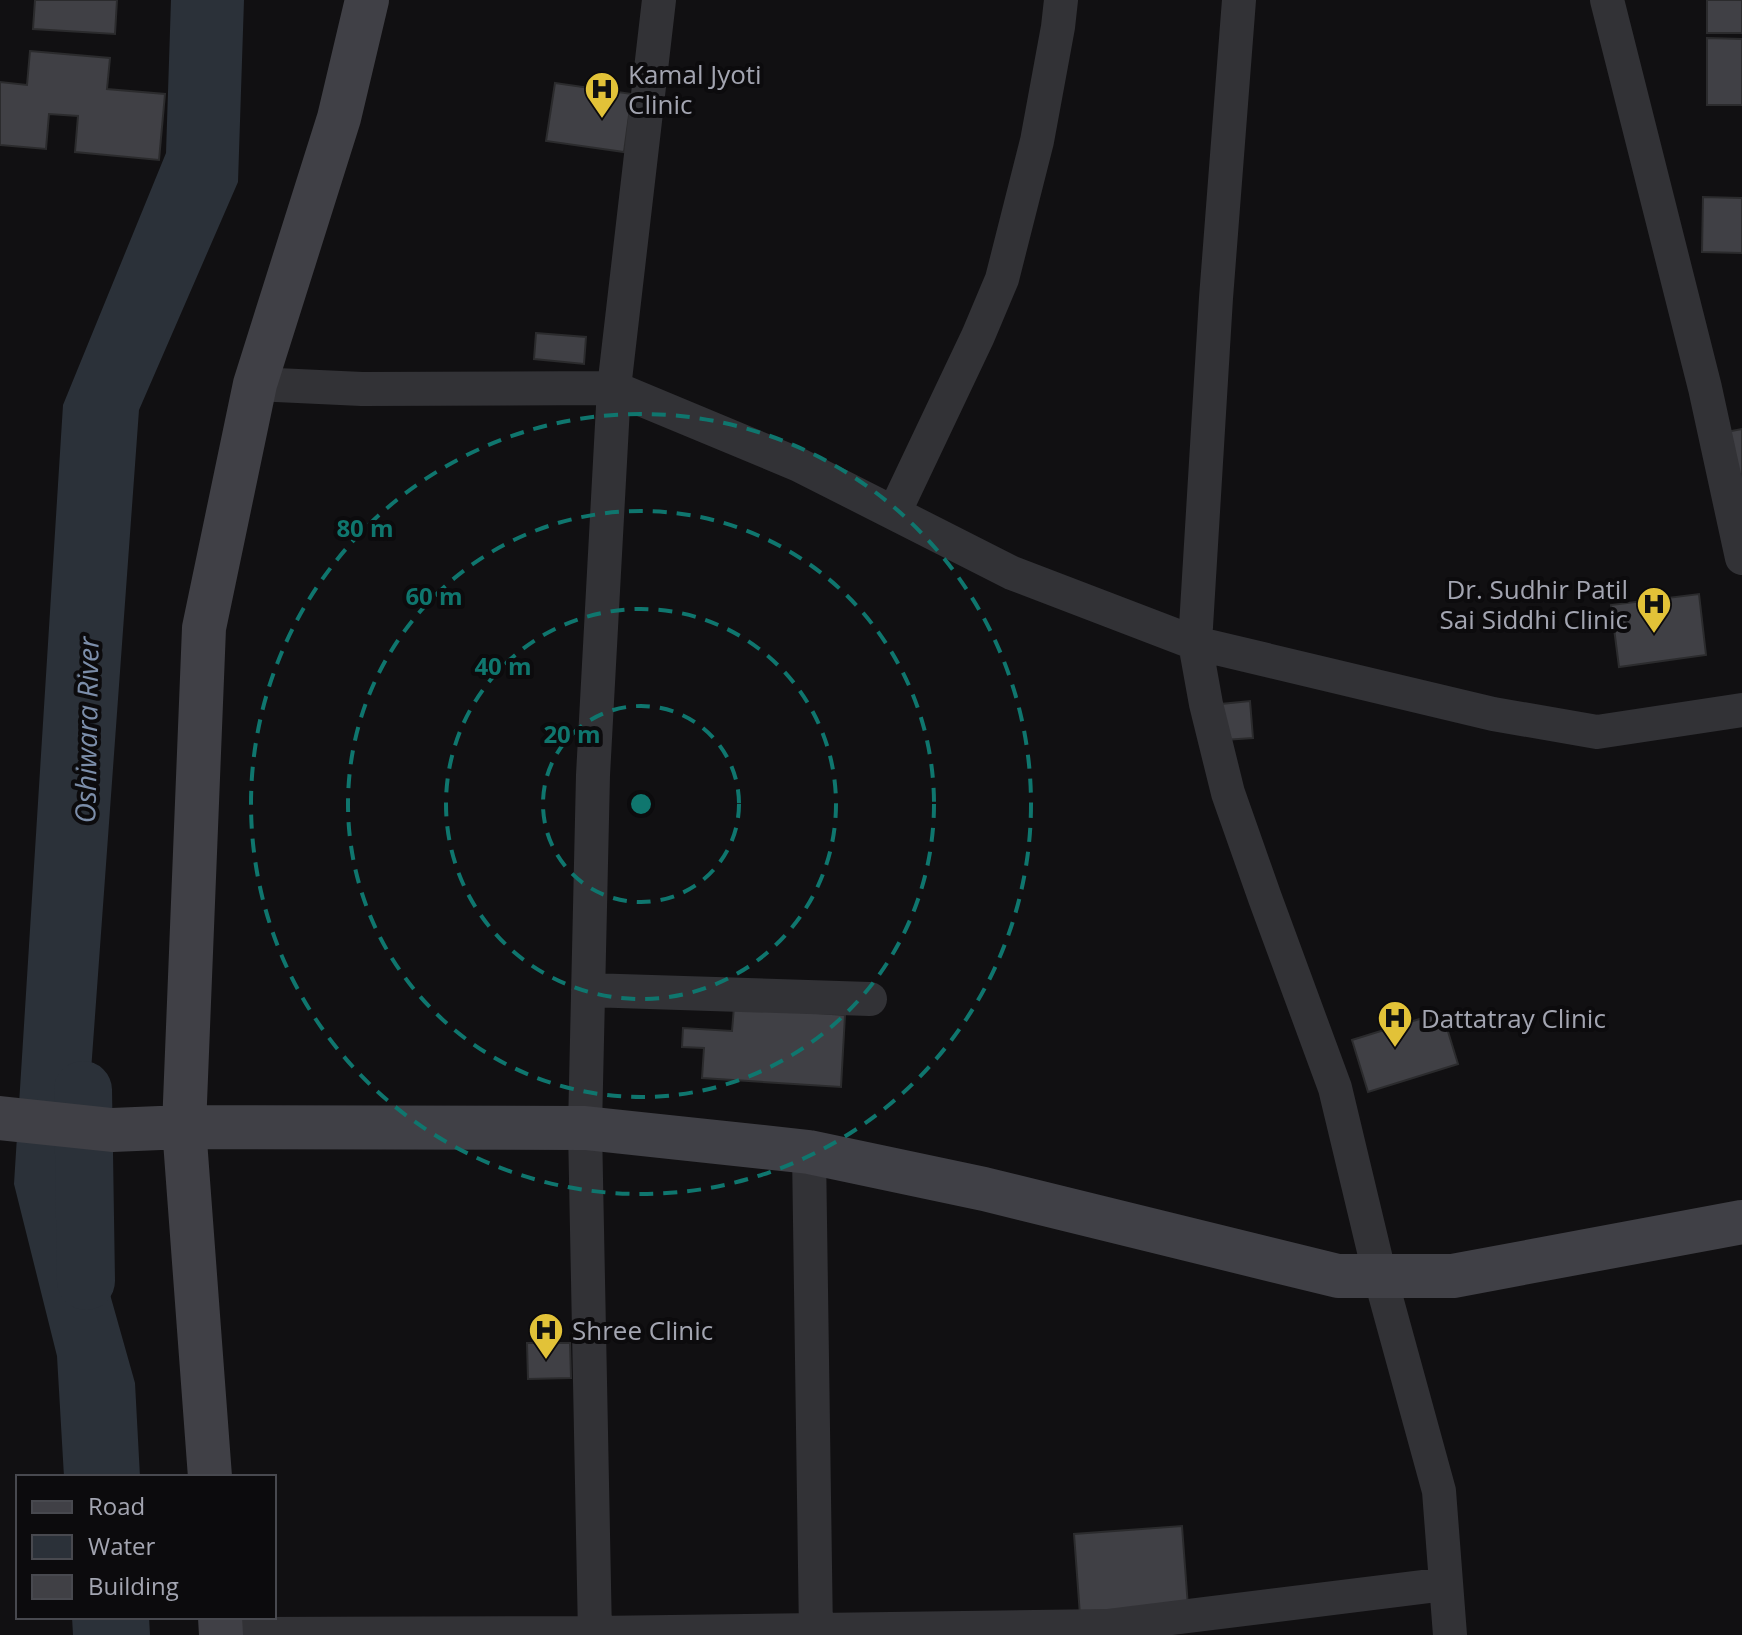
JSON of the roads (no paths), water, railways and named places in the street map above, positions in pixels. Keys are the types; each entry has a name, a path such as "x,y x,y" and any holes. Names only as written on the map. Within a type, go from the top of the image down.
{"street":[{"path":"210,1475 184,1127 204,628 255,384 339,118 367,0"},
{"path":"595,1634 585,1128 593,775 614,388 659,0"},
{"path":"894,513 1002,279 1037,141 1061,0"},
{"path":"1239,0 1216,298 1195,643 1228,793 1335,1088 1380,1276 1439,1491 1450,1635"},
{"path":"1607,0 1705,388 1742,558"},
{"path":"255,384 362,389 614,388 799,465 1012,573 1195,643 1493,714 1597,732 1742,710"},
{"path":"588,990 870,999"},
{"path":"0,1118 112,1130 184,1127 585,1128 809,1152 984,1189 1338,1276 1453,1276 1742,1222"},
{"path":"809,1152 816,1632"},
{"path":"221,1629 595,1634 1107,1626 1446,1584"}],"water":[{"path":"171,0 244,0 238,182 139,410 82,1195 135,1383 140,1475 64,1475 57,1356 14,1184 63,405 166,153"},
{"path":"72,1619 149,1619 150,1635 73,1635"}],"waterway":[{"name":"Oshiwara River","path":"83,1090 86,1281"}],"place":[{"name":"Kamal Jyoti Clinic","path":"602,120"},
{"name":"Dr. Sudhir Patil Sai Siddhi Clinic","path":"1654,635"},
{"name":"Dattatray Clinic","path":"1395,1049"},
{"name":"Shree Clinic","path":"546,1361"}]}
